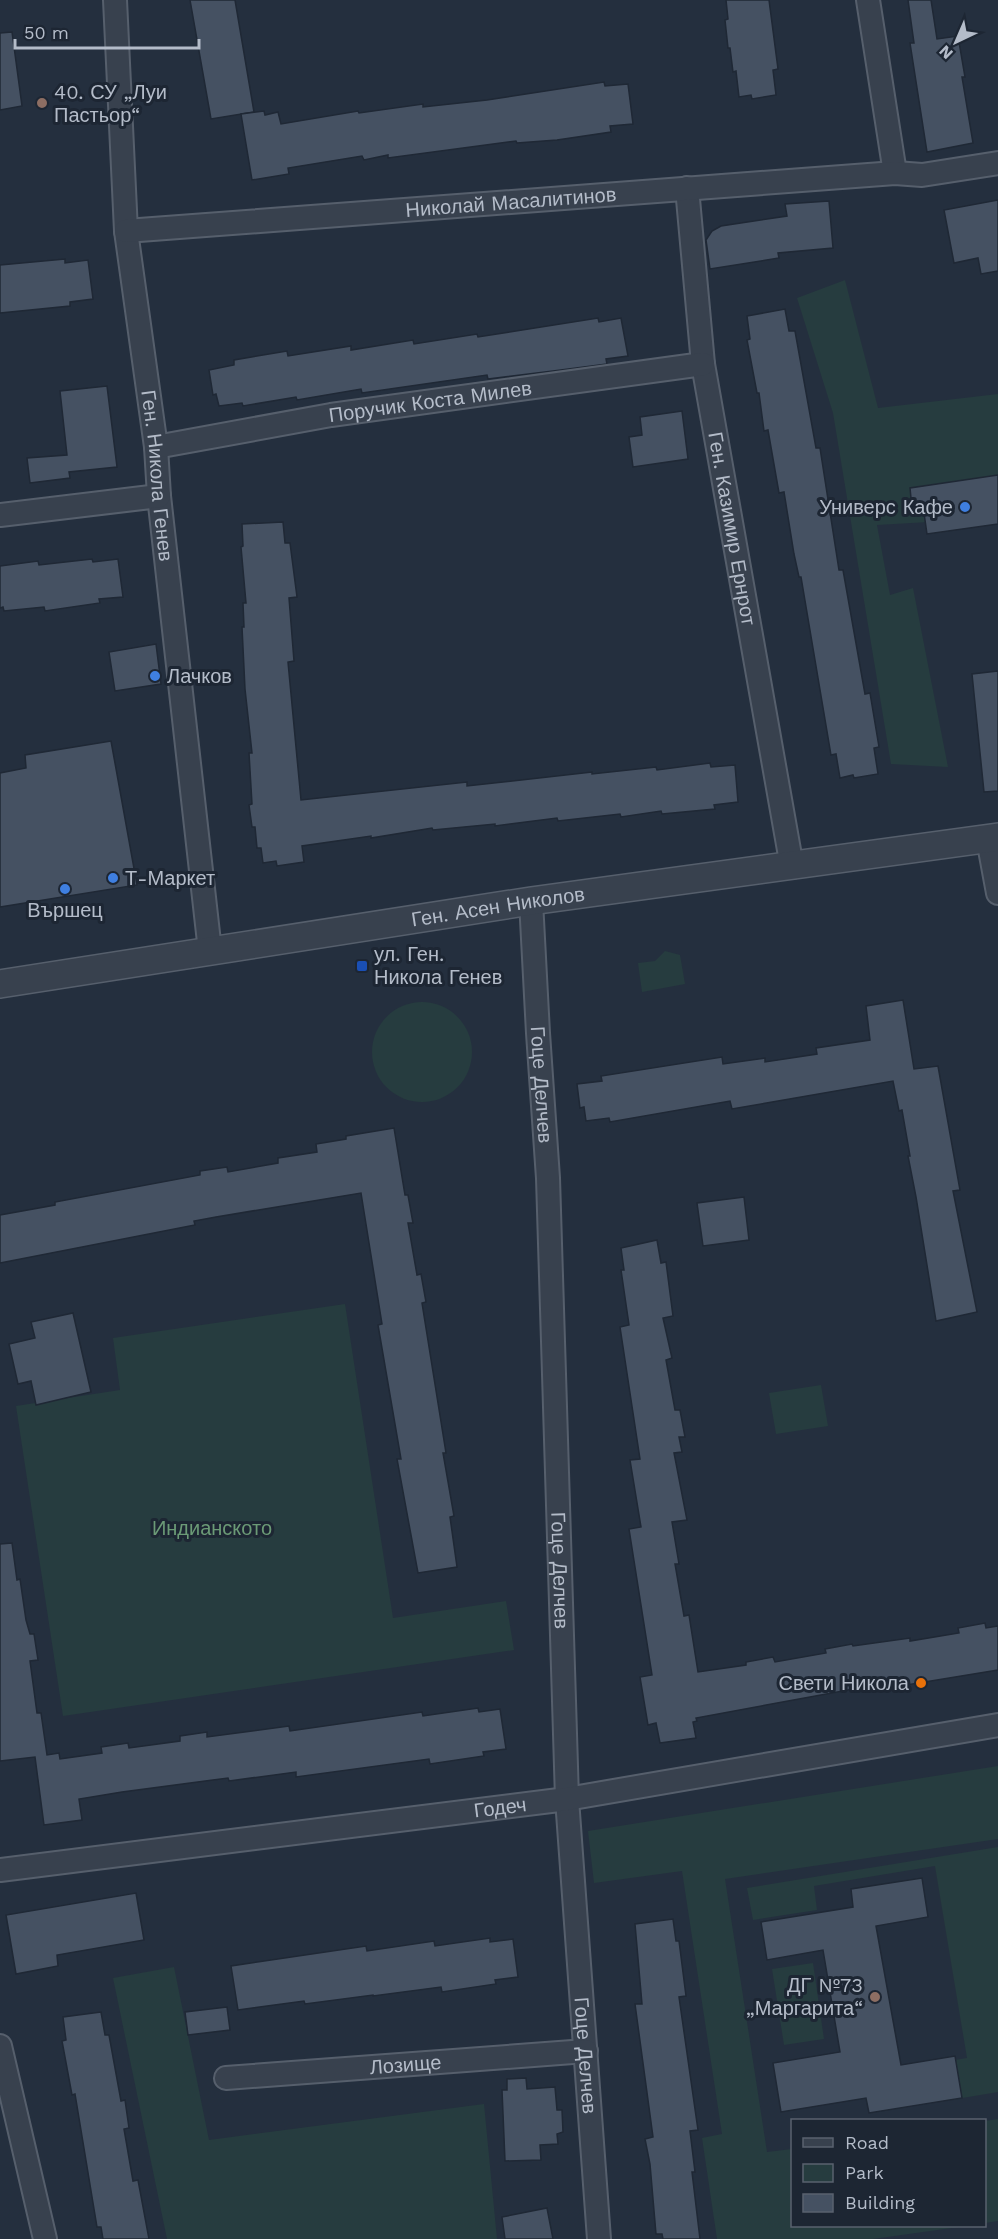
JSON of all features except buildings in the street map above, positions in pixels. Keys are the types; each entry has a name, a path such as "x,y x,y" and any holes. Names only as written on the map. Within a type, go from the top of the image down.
{"street":[{"name":"Ген. Никола Генев","path":"115,0 126,231 156,447 159,496 210,951"},
{"path":"868,0 895,173"},
{"name":"Николай Масалитинов","path":"126,231 895,173 922,175 998,163"},
{"name":"Ген. Казимир Ернрот","path":"687,188 703,364 792,867"},
{"name":"Поручик Коста Милев","path":"156,447 331,415 703,364"},
{"path":"0,514 159,496"},
{"path":"993,838 998,893"},
{"name":"Ген. Асен Николов","path":"0,984 531,902 993,838"},
{"name":"Гоце Делчев","path":"531,902 549,1178 567,1799 598,2239"},
{"name":"Годеч","path":"0,1870 567,1799 998,1725"},
{"path":"0,2046 45,2239"},
{"name":"Лозище","path":"226,2078 586,2051"}],"green space":[{"path":"845,280 878,408 998,394 998,518 877,525 890,595 913,588 948,767 891,764 833,413 797,298"},
{"path":"665,951 680,955 685,984 642,992 638,963 655,961"},
{"path":"422,1002 441,1006 457,1017 468,1033 472,1052 468,1071 457,1087 441,1098 422,1102 403,1098 387,1087 376,1071 372,1052 376,1033 387,1017 403,1006"},
{"name":"Индианското","path":"345,1304 393,1618 506,1601 514,1650 63,1716 16,1406 120,1390 113,1338"},
{"path":"821,1385 828,1426 776,1434 769,1393"},
{"path":"998,1766 998,1839 725,1879 767,2152 791,2149 791,2227 959,2227 873,2239 717,2239 702,2138 722,2134 682,1871 594,1883 588,1831"},
{"path":"998,1847 998,2092 962,2098 955,2060 967,2058 935,1866 814,1886 817,1910 753,1920 747,1888"},
{"path":"813,1963 824,2039 784,2045 772,1969"},
{"path":"174,1967 209,2140 484,2104 497,2239 167,2239 113,1978"},
{"path":"998,2119 998,2221 986,2223 986,2121"}],"place":[{"name":"40. СУ „Луи Пастьор“","path":"42,103"},
{"name":"Универс Кафе","path":"965,507"},
{"name":"Лачков","path":"155,676"},
{"name":"Т-Маркет","path":"113,878"},
{"name":"Вършец","path":"65,889"},
{"name":"ул. Ген. Никола Генев","path":"362,966"},
{"name":"Свети Никола","path":"921,1683"},
{"name":"ДГ №73 „Маргарита“","path":"875,1997"}]}
